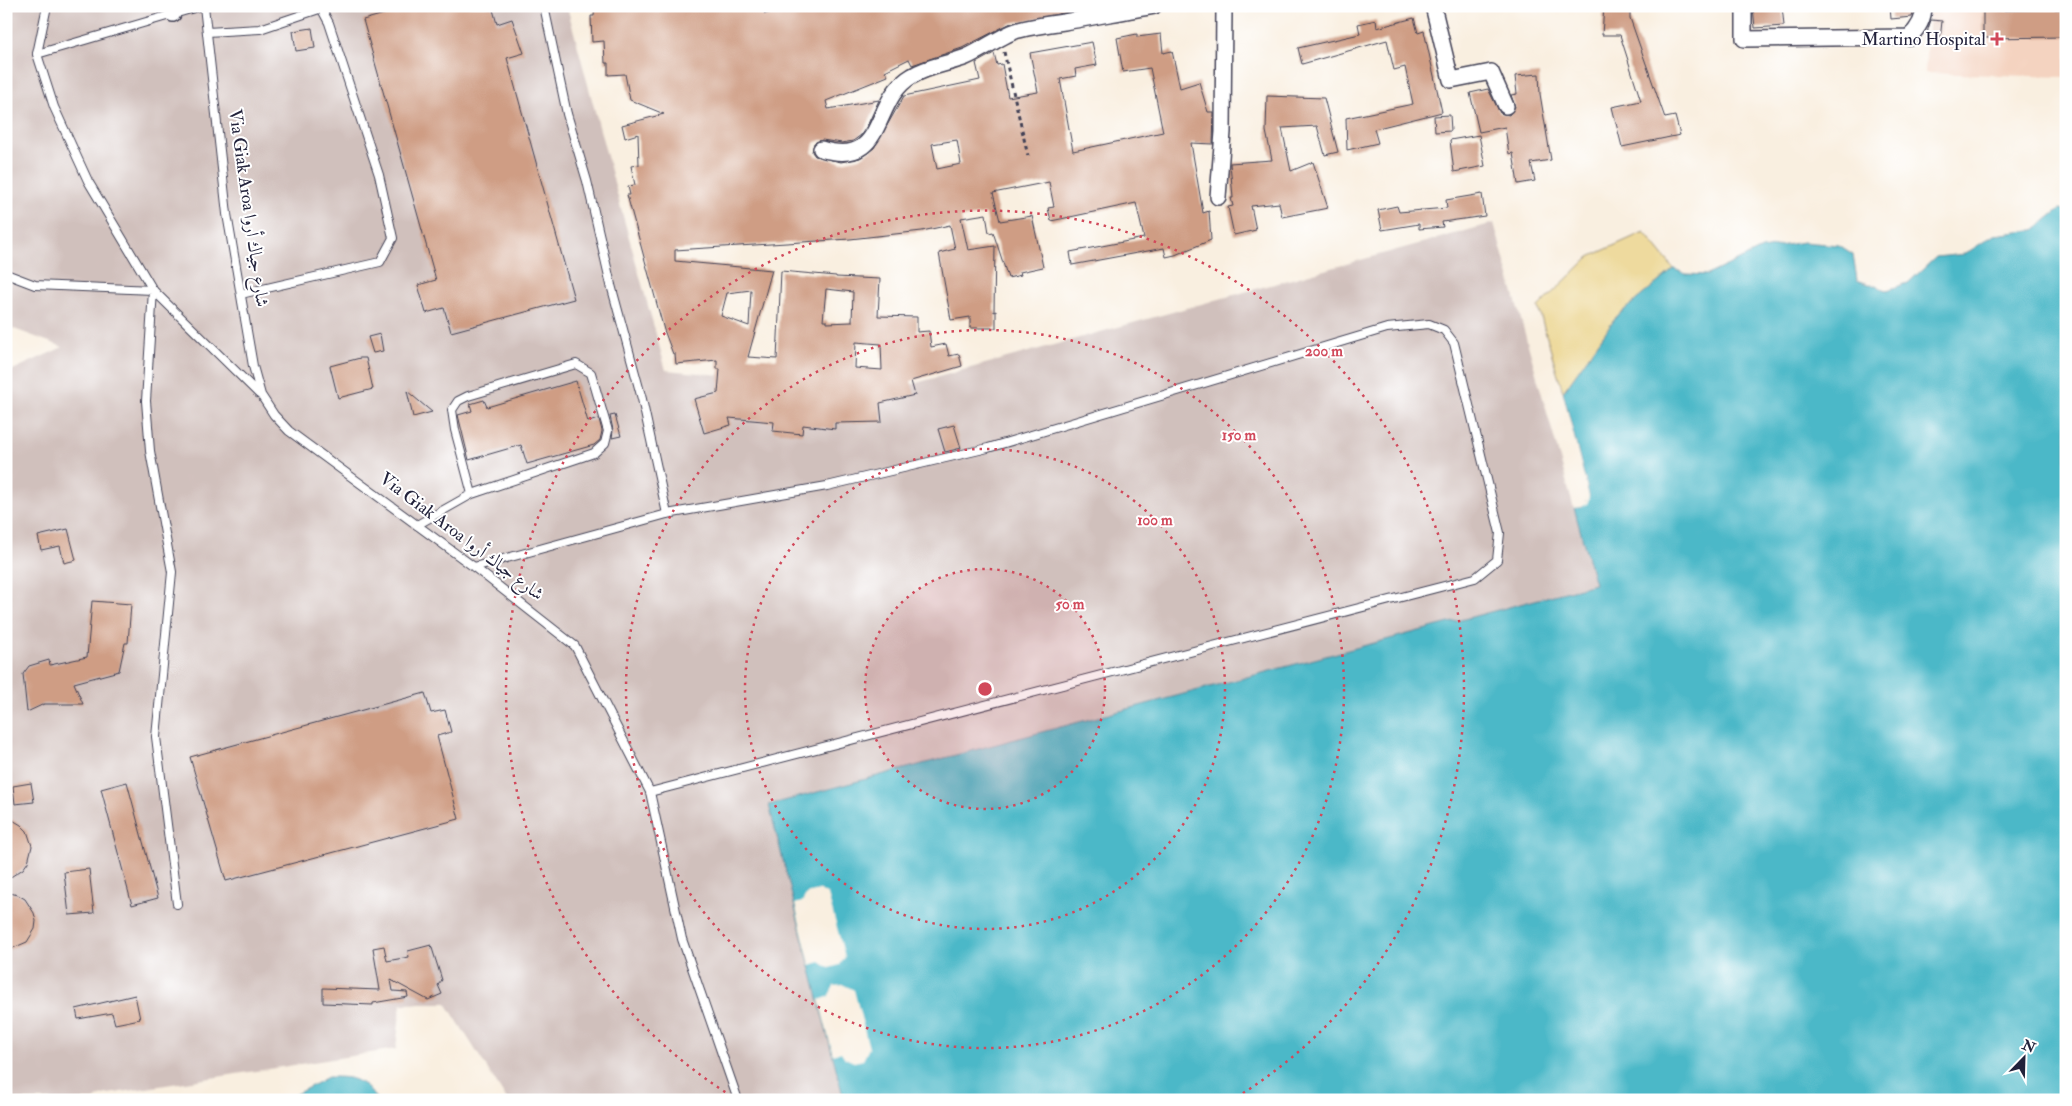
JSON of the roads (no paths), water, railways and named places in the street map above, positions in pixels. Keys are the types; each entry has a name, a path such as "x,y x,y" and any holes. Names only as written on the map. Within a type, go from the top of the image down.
{"street":[{"path":"821,149 833,153 851,153 870,142 892,94 902,82 920,71 980,52 1017,30 1154,6"},
{"path":"1218,197 1223,132 1224,6"},
{"path":"1433,6 1452,80 1491,72 1506,106"},
{"path":"1744,6 1744,39 1908,37 1917,30 1924,13 1924,6"}],"lane":[{"path":"48,6 37,54 54,107 88,181 152,290 261,395"},
{"path":"37,54 172,10 203,6"},
{"name":"Via Giak Aroa شارع جياك أروا","path":"203,6 227,214 253,366 261,395 274,415 289,431 474,567 575,646 650,792 682,940 738,1100"},
{"path":"544,6 567,114 587,181 611,285 642,399 667,514"},
{"path":"207,32 260,29 323,7 379,175 393,238 380,262 241,294"},
{"path":"6,274 35,285 152,290"},
{"path":"152,290 146,401 150,451 172,572 156,737 177,904"},
{"path":"474,567 667,514 826,486 988,448 1387,328 1429,324 1444,330 1454,343 1500,534 1497,560 1475,578 650,792"},
{"path":"417,525 472,494 594,453 605,443 608,431 591,372 576,364 477,393 458,401 452,410 454,424 472,494"}],"water":[{"path":"2060,209 2066,210 2066,1100 844,1100 769,805 1595,584 1574,508 1582,507 1589,496 1563,392 1617,316 1674,269 1686,274 1707,275 1762,249 1803,242 1839,245 1853,254 1857,280 1887,290 1908,283 1936,257 1965,254 1994,235 2034,230"},
{"path":"328,1077 357,1080 377,1100 285,1100"}],"place":[{"name":"Martino Hospital","path":"1997,39"}]}
